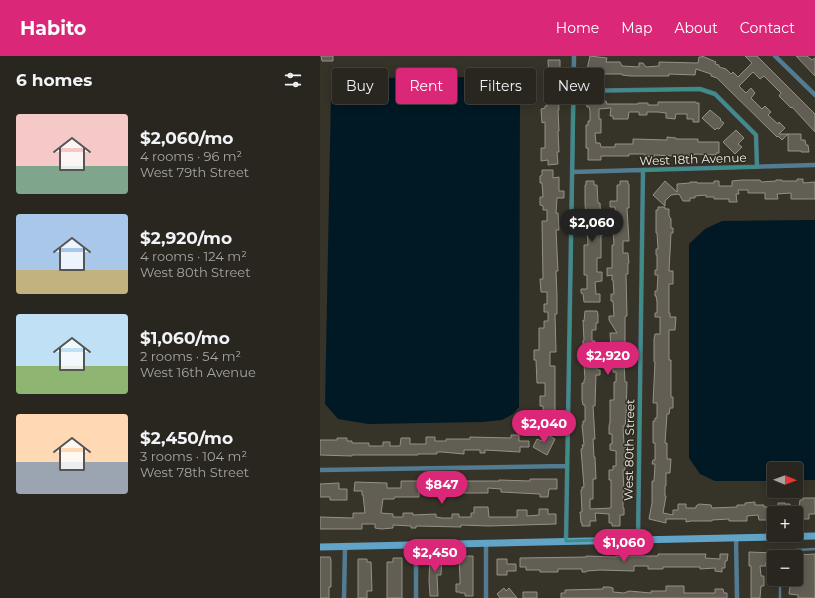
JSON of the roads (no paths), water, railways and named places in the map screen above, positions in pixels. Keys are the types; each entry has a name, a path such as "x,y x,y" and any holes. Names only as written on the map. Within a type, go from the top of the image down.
{"street":[{"path":"574,56 574,68"},
{"path":"775,56 815,95"},
{"path":"604,91 700,89 715,94 756,135 757,167"},
{"path":"566,541 566,466 574,104"},
{"name":"West 18th Avenue","path":"572,172 815,165"},
{"name":"West 80th Street","path":"638,539 643,170"},
{"path":"320,470 566,466"},
{"path":"320,547 486,542 815,536"},
{"path":"736,537 737,598"},
{"path":"486,542 486,598"},
{"path":"416,544 416,598"},
{"path":"344,598 345,547"}],"lane":[{"path":"798,550 815,549"},
{"path":"780,586 780,598"}],"water":[{"path":"457,77 465,77 465,104 520,104 519,407 513,414 502,420 482,422 368,424 338,419 325,404 331,94 332,92 332,104 388,104 388,78 396,78 396,104 457,104"},
{"path":"815,220 815,480 803,480 803,462 767,462 767,481 715,481 700,474 689,458 689,244 705,229 722,221"}]}
